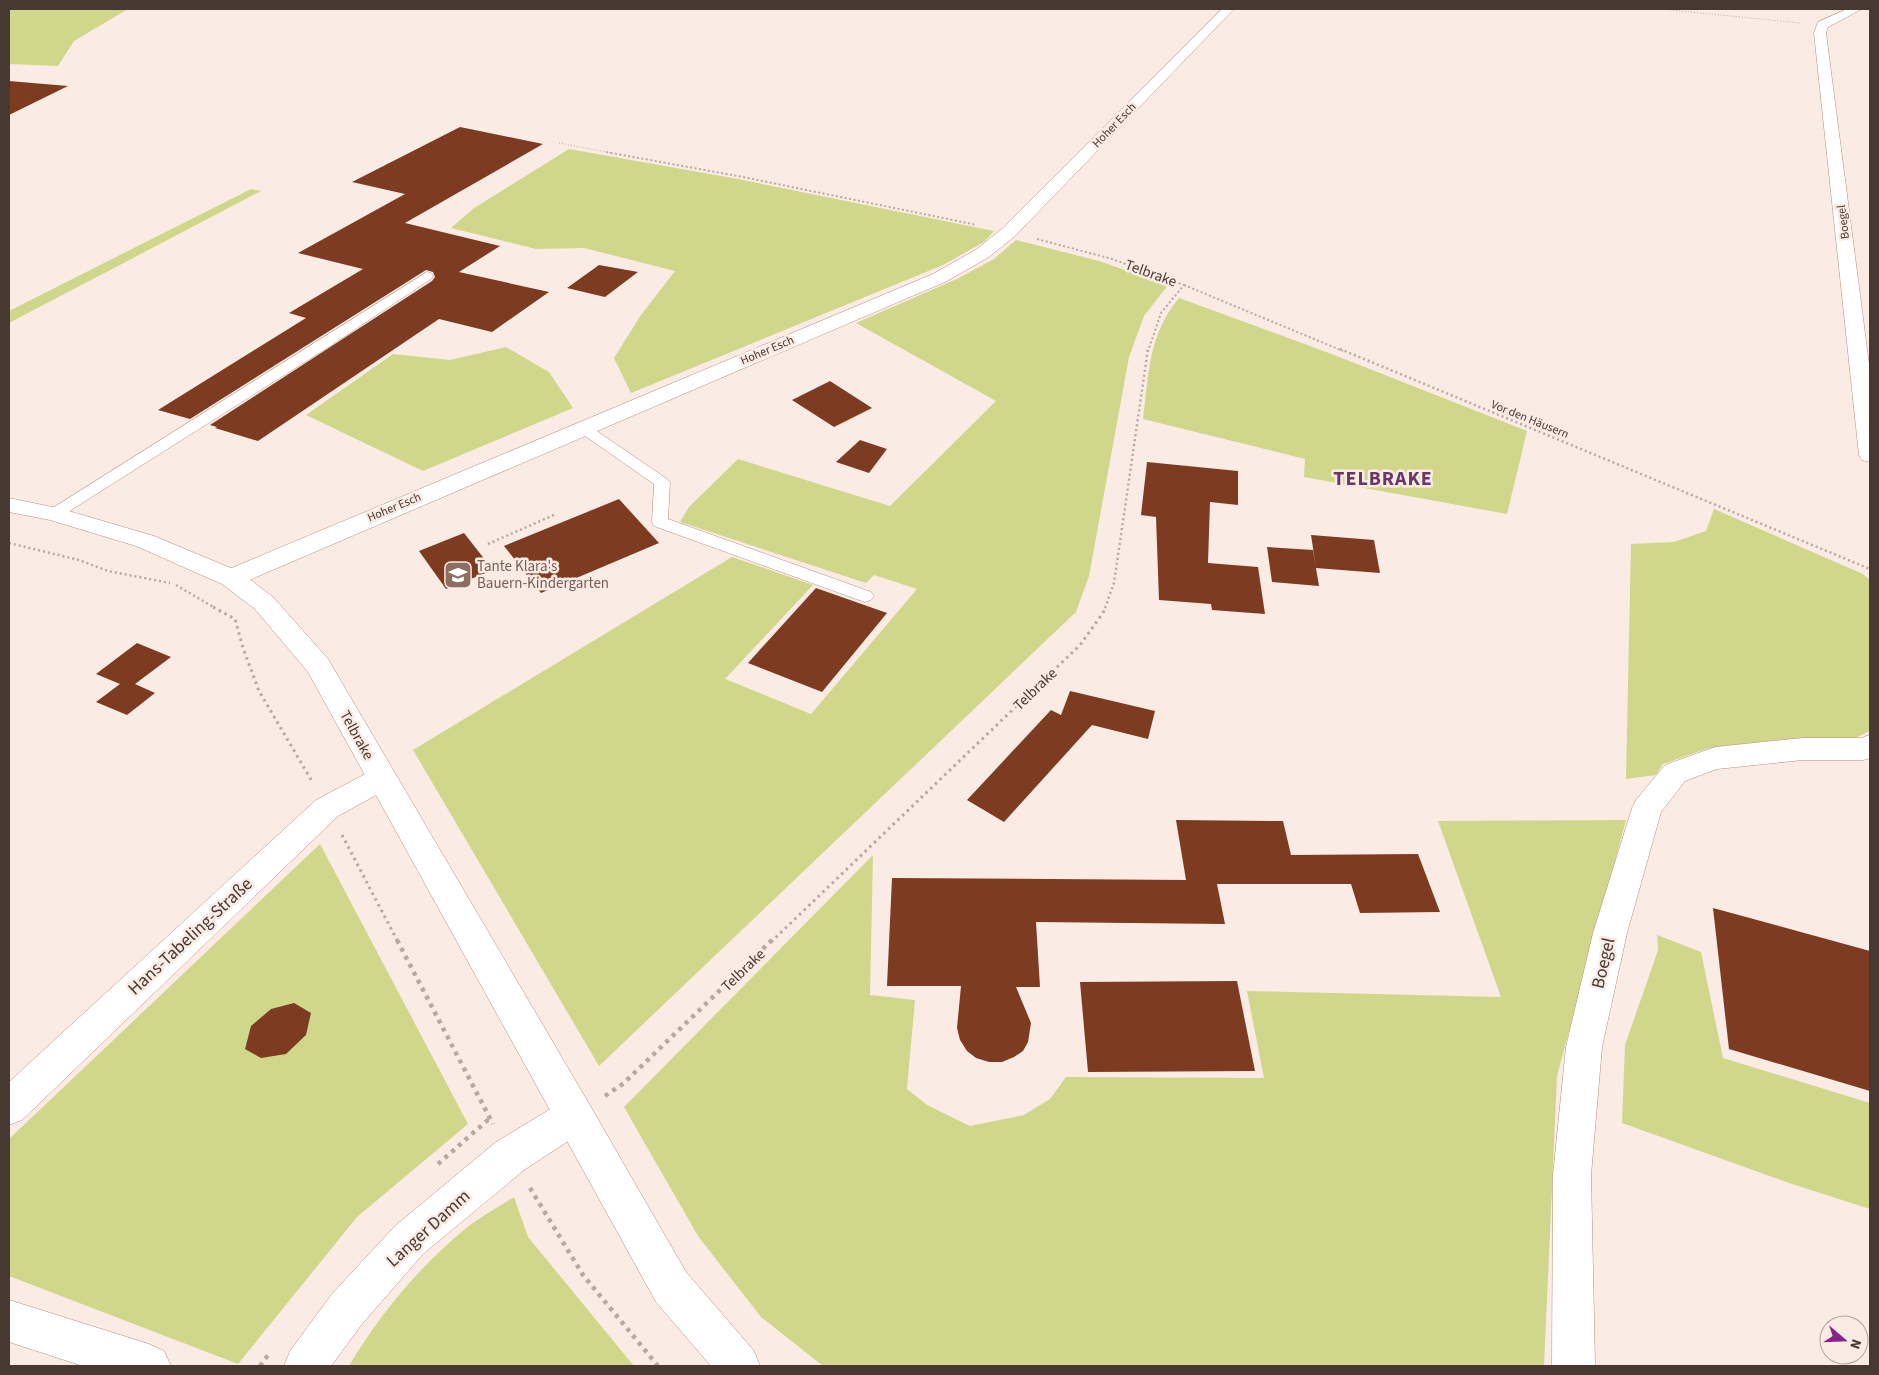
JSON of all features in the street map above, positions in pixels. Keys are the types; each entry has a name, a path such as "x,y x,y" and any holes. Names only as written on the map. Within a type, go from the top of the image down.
{"street":[{"name":"Hoher Esch","path":"231,578 939,278 983,253 1009,232 1228,9"},
{"path":"1822,26 1856,9"},
{"name":"Boegel","path":"1822,26 1820,33 1870,455"},
{"name":"Telbrake","path":"9,505 54,514 145,541 231,578 264,603 318,666 575,1115 671,1287 739,1366"},
{"name":"Boegel","path":"1573,1366 1572,1175 1584,1047 1610,933 1647,808 1675,773 1715,758 1803,749 1863,749 1870,746"},
{"name":"Hans-Tabeling-Straße","path":"9,1107 327,808 382,779"},
{"name":"Langer Damm","path":"306,1366 347,1308 409,1240 510,1156 575,1115"},
{"path":"9,1321 149,1366"}],"lane":[{"path":"54,514 313,351 427,276"},
{"path":"583,428 662,482 660,522 866,596"}],"path":[{"path":"1661,9 1822,26"},
{"name":"Telbrake","path":"559,143 743,177 1009,232 1112,259 1184,285 1162,313 1148,350 1114,583 1103,613 1086,637 1080,645 624,1083 575,1115"},
{"name":"Vor den Häusern","path":"1184,285 1870,569"},
{"path":"488,544 556,514"},
{"path":"9,543 78,560 108,571 172,583 235,619 243,648 260,691 327,808 490,1118"},
{"path":"510,1156 583,1275 658,1366"}],"green space":[{"path":"9,9 128,9 74,41 58,66 9,64"},
{"path":"569,149 738,179 994,231 984,242 943,265 631,393 614,358 641,315 675,271 584,248 536,249 451,228 474,208"},
{"path":"251,189 261,191 9,323 9,311"},
{"path":"1016,240 1099,261 1168,285 1144,316 1129,357 1089,576 1076,612 599,1066 413,750 732,557 813,585 725,679 811,714 917,589 874,575 866,583 680,522 689,507 738,459 890,506 996,401 856,323 959,278 994,259"},
{"path":"1179,298 1329,353 1527,431 1507,514 1304,477 1305,459 1143,419 1149,371 1156,341 1161,326"},
{"path":"506,347 549,372 573,408 423,471 306,415 393,354 450,360"},
{"path":"1714,509 1863,574 1870,580 1870,731 1853,739 1795,739 1706,749 1663,764 1656,775 1626,779 1631,544 1674,542 1706,531"},
{"path":"1626,820 1557,1076 1544,1366 823,1366 761,1317 698,1236 624,1107 873,855 870,995 915,1000 907,1089 927,1105 970,1126 1024,1115 1050,1099 1066,1077 1264,1078 1247,991 1501,997 1438,821"},
{"path":"320,844 468,1124 357,1217 238,1364 9,1276 9,1139"},
{"path":"1657,935 1701,952 1723,1058 1870,1103 1870,1209 1789,1183 1622,1123 1625,1045 1658,950"},
{"path":"514,1197 528,1237 634,1366 349,1366 387,1310 431,1260 471,1225"}],"building":[{"path":"9,81 68,86 9,115"},
{"path":"460,127 543,144 405,223 500,246 459,272 549,292 492,332 439,319 258,441 210,425 432,281 435,277 433,272 426,270 190,419 158,410 306,318 289,313 363,269 298,253 405,194 352,182"},
{"path":"599,265 638,272 605,297 567,288"},
{"path":"830,381 872,408 834,427 792,400"},
{"path":"860,440 887,449 869,473 836,462"},
{"path":"1147,462 1238,471 1238,505 1210,502 1208,563 1258,567 1265,614 1212,610 1211,604 1159,600 1156,517 1141,515"},
{"path":"619,499 659,543 541,593 504,546"},
{"name":"Tante Klara's Bauern-Kindergarten","path":"464,533 493,570 446,589 419,551"},
{"path":"1311,535 1374,540 1380,573 1316,568"},
{"path":"1267,547 1313,550 1319,586 1272,582"},
{"path":"816,588 887,613 822,692 748,663"},
{"path":"137,643 171,657 135,684 155,693 127,715 96,702 120,684 96,674"},
{"path":"1070,691 1155,711 1148,739 1092,725 1004,822 967,800 1051,710 1061,715"},
{"path":"1176,820 1283,821 1291,855 1418,854 1440,912 1360,913 1351,884 1217,884 1225,924 1036,922 1040,987 1016,987 1031,1023 1028,1042 1023,1051 1002,1062 989,1062 976,1058 967,1051 960,1040 957,1028 961,986 887,986 892,878 1186,880"},
{"path":"1713,908 1870,951 1870,1091 1729,1049"},
{"path":"1237,981 1255,1071 1088,1072 1080,982"},
{"path":"294,1003 311,1013 306,1035 286,1054 261,1058 245,1049 251,1026 271,1009"}],"place":[{"name":"Tante Klara's Bauern-Kindergarten","path":"458,575"}],"district":[{"name":"TELBRAKE","path":"1383,478"}]}
